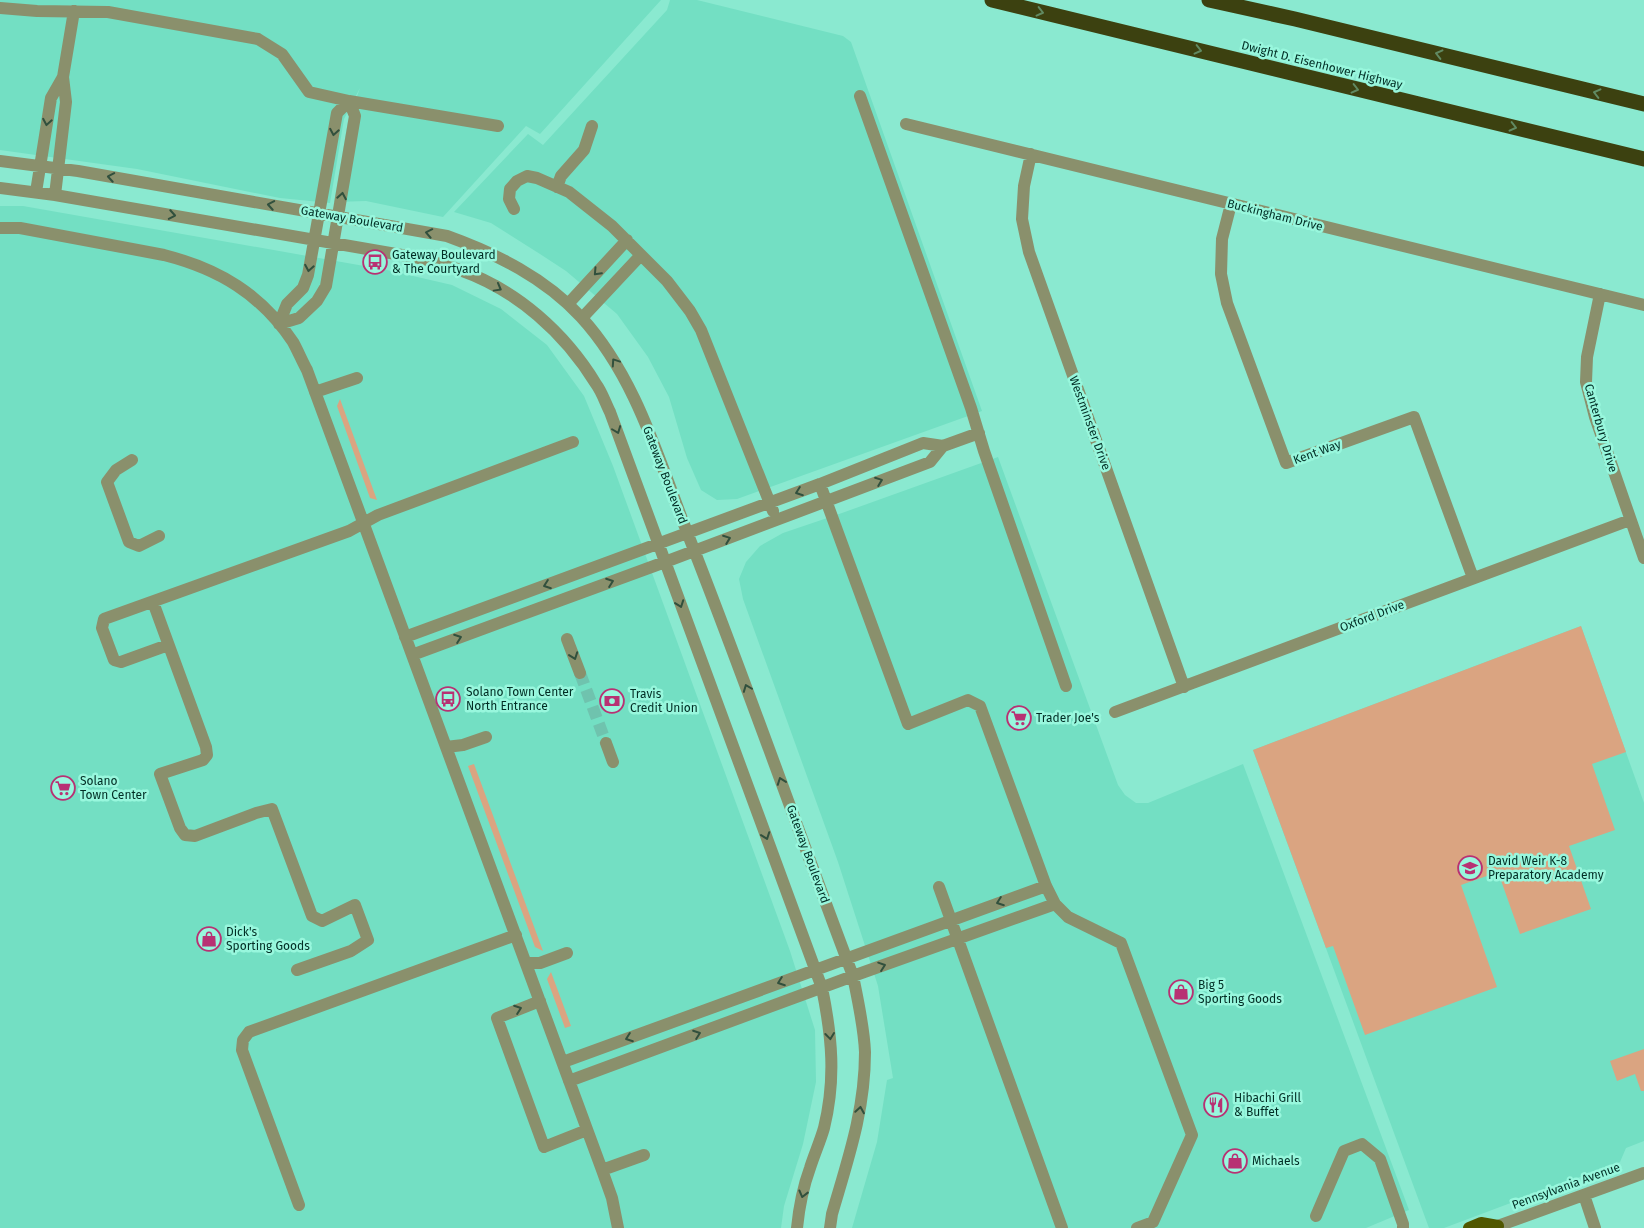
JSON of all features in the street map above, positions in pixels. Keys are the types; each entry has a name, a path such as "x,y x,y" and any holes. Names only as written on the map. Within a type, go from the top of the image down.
{"highway":[{"name":"Dwight D. Eisenhower Highway","path":"992,0 1644,159"},
{"path":"1209,0 1644,104"}],"main road":[{"name":"Pennsylvania Avenue","path":"1468,1228 1481,1223 1497,1227"}],"street":[{"path":"0,8 37,11 108,12 258,39 282,54 309,92 349,101 498,126"},
{"path":"36,192 51,98 62,76 74,11"},
{"path":"55,194 66,102 62,76"},
{"path":"860,96 972,408 1066,686"},
{"path":"279,324 287,304 303,288 308,276 337,114 349,101"},
{"path":"279,324 299,318 317,301 326,286 355,116 349,101"},
{"name":"Buckingham Drive","path":"906,124 1644,305"},
{"path":"557,187 561,176 584,150 592,126"},
{"name":"Westminster Drive","path":"1031,154 1024,186 1022,219 1029,252 1184,687"},
{"name":"Gateway Boulevard","path":"0,160 58,168 447,236 475,246 511,263 539,281 568,304 603,344 621,372 638,405 695,551 853,976 862,1019 864,1087 857,1128 832,1214 830,1228"},
{"path":"514,209 509,199 510,189 517,181 527,176 537,178 570,192 612,226 667,281 690,311 701,330 777,520"},
{"path":"0,188 55,194 419,258 461,270 498,287 532,310 561,336 581,361 602,394 610,412 822,988 832,1055 830,1098 824,1130 809,1170 800,1206 797,1228"},
{"name":"Kent Way","path":"1231,204 1222,239 1221,274 1227,303 1286,463 1414,417 1473,578"},
{"path":"0,228 20,228 186,260 216,272 243,289 268,310 293,343 307,370 563,1062 612,1198 618,1228"},
{"path":"568,304 627,240"},
{"path":"582,318 641,255"},
{"name":"Canterbury Drive","path":"1600,294 1587,357 1586,382 1595,416 1644,558"},
{"path":"315,392 357,378"},
{"path":"405,637 770,503 924,444 944,446 979,433"},
{"path":"168,645 121,662 114,660 102,628 104,619 349,531 378,515 573,442"},
{"path":"412,655 930,462 944,446"},
{"path":"132,460 116,470 107,482 116,508 129,542 139,546 159,536"},
{"path":"820,484 908,724 968,700 980,706 1046,886 1055,904 1068,917 1121,943 1192,1135 1153,1222 1137,1228"},
{"name":"Oxford Drive","path":"1115,712 1630,520"},
{"path":"153,602 206,747 207,755 203,760 160,774 180,828 185,835 195,836 256,813 272,809 312,916 322,921 355,905 368,940 351,951 296,970"},
{"path":"567,639 580,673"},
{"path":"446,747 463,745 486,737"},
{"path":"606,743 613,762"},
{"path":"563,1062 1046,886"},
{"path":"939,887 1062,1228"},
{"path":"569,1081 1055,904"},
{"path":"299,1205 242,1050 243,1040 249,1032 516,935"},
{"path":"526,962 540,963 567,953"},
{"path":"540,1001 497,1018 544,1147 587,1130"},
{"path":"1316,1216 1344,1151 1362,1144 1380,1160 1403,1228"},
{"path":"602,1170 644,1154"},
{"name":"Pennsylvania Avenue","path":"1497,1227 1644,1173"},
{"path":"1584,1195 1595,1228"}],"shaded area":[{"path":"0,0 661,0 540,134 526,126 443,217 366,201 334,202 348,121 360,88 344,119 330,203 280,198 137,169 0,150"},
{"path":"670,0 697,0 843,36 851,42 982,411 737,499 717,500 701,490 687,458 669,397 648,357 617,314 566,271 491,223 454,212 528,134 543,145 667,10"},
{"name":"Solano Town Center","path":"0,206 23,206 387,270 452,285 501,309 547,345 584,396 613,466 790,951 815,1030 816,1082 803,1144 784,1206 781,1228 0,1228"},
{"path":"340,399 377,500 370,498 337,406"},
{"path":"998,457 1118,785 1125,795 1136,803 1148,803 1243,764 1409,1210 1366,1228 852,1228 877,1142 887,1080 893,1078 878,986 838,862 743,599 739,579 746,562 760,546 783,533"},
{"name":"David Weir K-8 Preparatory Academy","path":"1581,626 1644,803 1644,1141 1626,1148 1620,1162 1444,1228 1429,1228 1253,750"},
{"path":"1581,626 1626,752 1592,764 1615,830 1569,846 1591,909 1520,934 1498,872 1461,885 1497,987 1365,1035 1333,946 1326,948 1253,750"},
{"path":"474,764 543,951 535,947 468,766"},
{"path":"551,972 571,1026 565,1028 547,979"},
{"path":"1644,1049 1644,1091 1641,1091 1635,1074 1617,1081 1610,1061"}],"tunnel":[{"path":"580,673 606,743"}],"place":[{"name":"Gateway Boulevard & The Courtyard","path":"375,262"},
{"name":"Solano Town Center North Entrance","path":"448,699"},
{"name":"Travis Credit Union","path":"612,701"},
{"name":"Trader Joe's","path":"1019,718"},
{"name":"Solano Town Center","path":"63,788"},
{"name":"David Weir K-8 Preparatory Academy","path":"1470,868"},
{"name":"Dick's Sporting Goods","path":"209,939"},
{"name":"Big 5 Sporting Goods","path":"1181,992"},
{"name":"Hibachi Grill & Buffet","path":"1216,1105"},
{"name":"Michaels","path":"1235,1161"}]}
